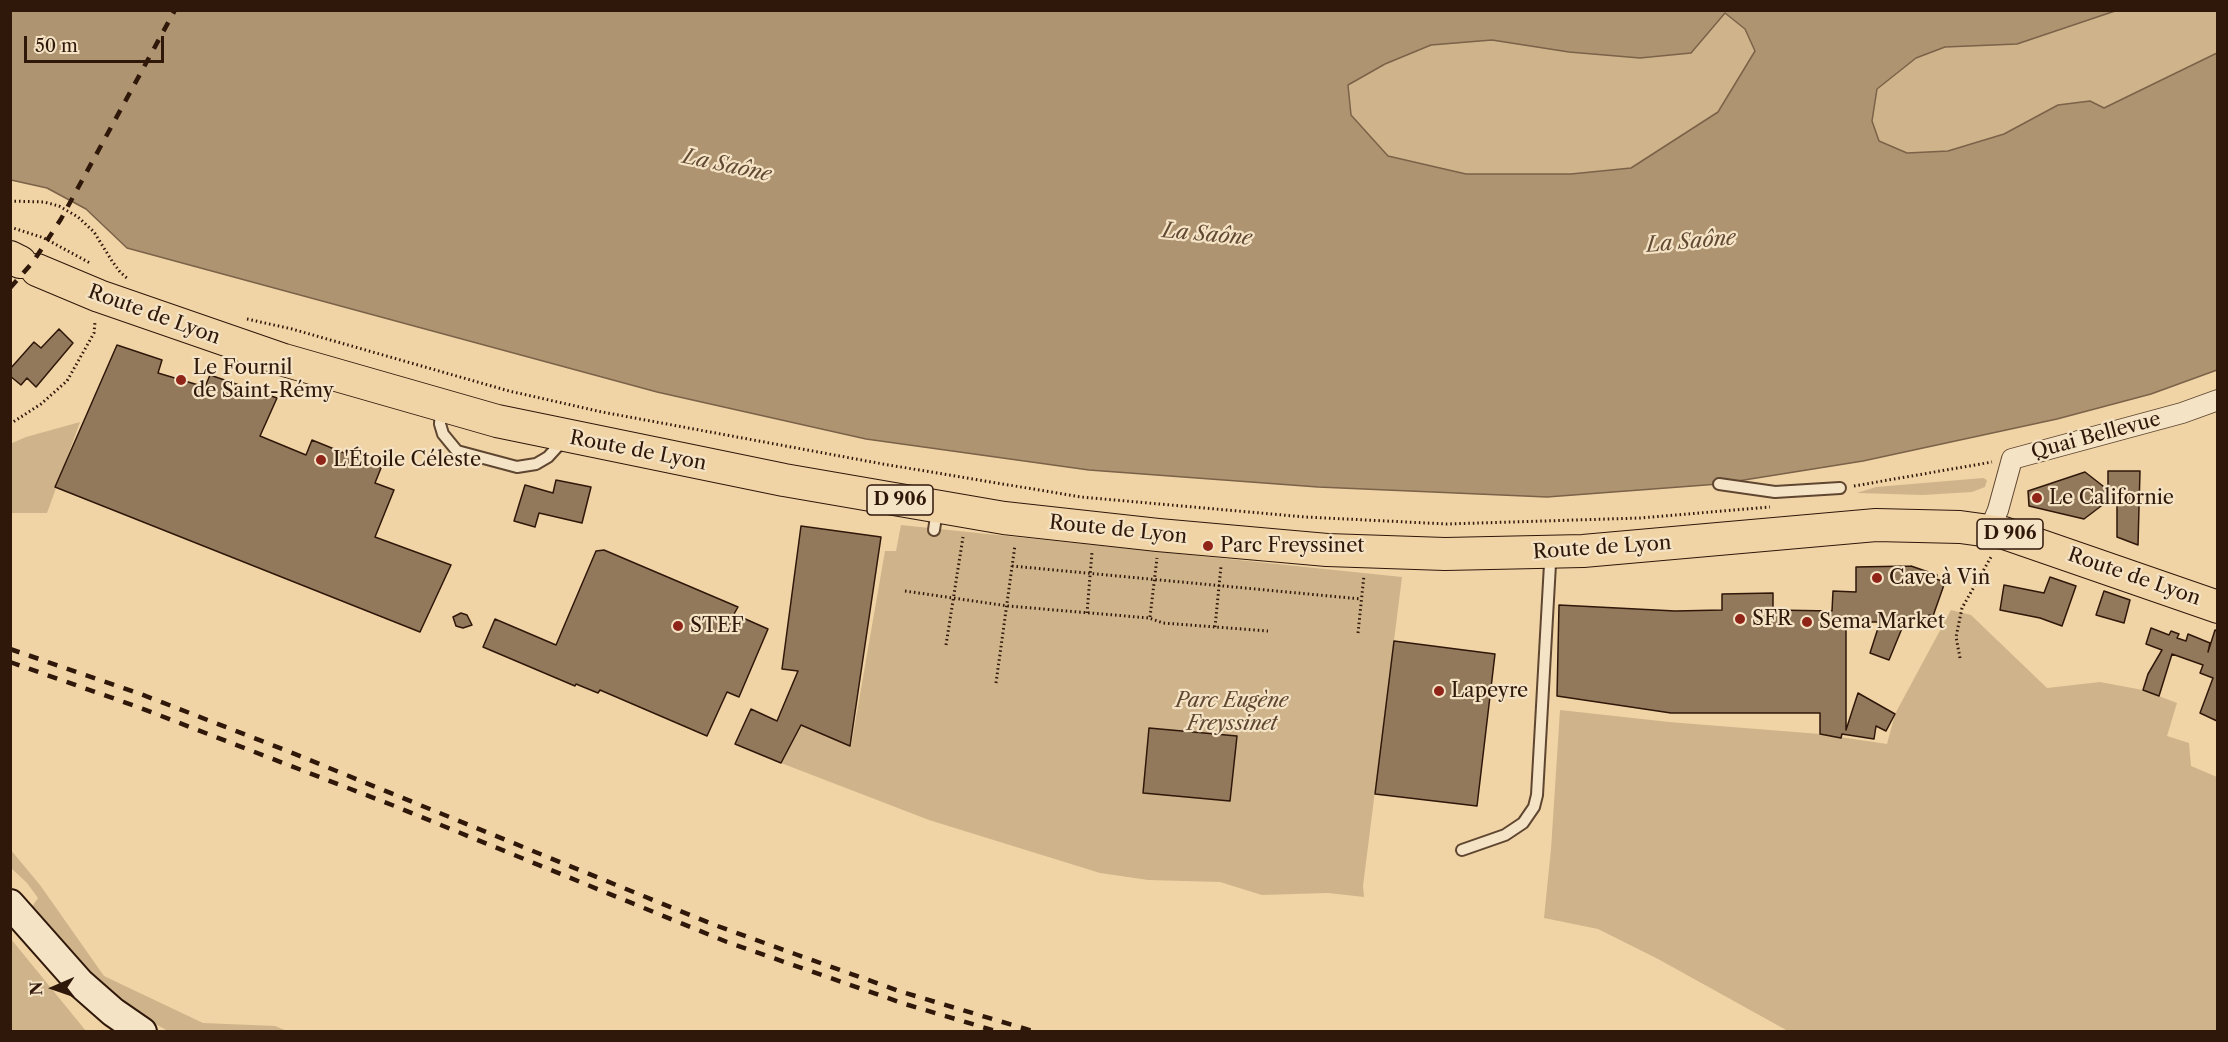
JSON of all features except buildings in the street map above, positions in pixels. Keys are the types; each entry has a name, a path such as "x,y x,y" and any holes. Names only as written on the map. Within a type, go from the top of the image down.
{"main road":[{"name":"Route de Lyon","path":"22,263 99,296 284,360 497,421 784,480 936,519 1004,518 1327,550 1445,554 1548,553 1876,525 1960,527 1997,532 2217,607"},
{"path":"10,904 80,983 113,1012 140,1031"}],"street":[{"name":"Quai Bellevue","path":"1997,532 1998,510 2012,459 2171,416 2217,400"}],"lane":[{"path":"1719,484 1775,492 1840,488"},
{"path":"1462,850 1505,835 1524,823 1538,795 1550,564 1548,553"}],"path":[{"path":"10,201 44,202 59,206 78,217 94,232 120,272 134,283"},
{"path":"10,424 41,404 67,381 94,333 99,296"},
{"path":"240,317 292,329 509,391 602,412 883,465 1081,497 1305,517 1447,524 1640,518 1779,506"},
{"path":"1840,488 2012,459"},
{"path":"1960,658 1956,637 1962,608 1997,532"},
{"path":"946,645 963,534"},
{"path":"996,683 1016,539"},
{"path":"1087,613 1092,550"},
{"path":"1215,627 1221,563"},
{"path":"1012,566 1361,599"},
{"path":"1358,633 1364,570"},
{"path":"904,591 1008,606 1149,618 1163,623 1268,631"}],"green space":[{"path":"2115,11 2217,11 2217,53 2104,108 2090,101 2058,105 2004,134 1948,151 1907,153 1879,141 1872,121 1877,89 1916,58 1945,47 2017,44"},
{"path":"1725,13 1745,29 1755,51 1718,112 1631,168 1571,174 1466,174 1388,156 1351,115 1348,84 1385,64 1431,45 1492,40 1569,52 1640,58 1691,53"},
{"path":"80,422 47,513 11,513 10,444 26,437"},
{"path":"1983,478 1987,480 1985,487 1972,492 1923,495 1857,493 1876,487"},
{"name":"Parc Eugène Freyssinet","path":"901,525 1402,577 1363,886 1364,897 1328,893 1262,895 1220,882 1148,880 1100,873 929,820 781,763 799,724 851,746 885,551 896,551"},
{"path":"1951,610 1971,615 2047,688 2100,682 2143,690 2177,703 2167,736 2189,743 2191,766 2217,777 2217,1031 1788,1031 1658,959 1598,929 1544,918 1560,710 1669,722 1820,734 1887,744 1895,714"},
{"path":"10,849 40,885 104,976 203,1023 275,1026 287,1031 168,1031 118,1003 100,987 31,908 38,898 27,883 11,868"},
{"path":"11,939 86,1031 11,1031"}],"water":[{"name":"La Saône","path":"10,11 2115,11 2017,44 1945,47 1916,58 1877,89 1872,121 1879,141 1907,153 1948,151 2004,134 2058,105 2090,101 2104,108 2217,53 2217,370 2151,394 2057,419 1863,461 1719,484 1547,497 1318,487 1089,470 866,439 657,392 127,248 86,209 47,188 11,180","holes":["1725,13 1745,29 1755,51 1718,112 1631,168 1571,174 1466,174 1388,156 1351,115 1348,85 1385,64 1431,45 1492,40 1569,52 1640,58 1691,53"]}],"railway":[{"path":"10,288 33,262 61,219 175,10"},
{"path":"10,649 138,693 285,750 712,924 902,992 1036,1032"},
{"path":"10,662 138,707 392,805 727,942 905,1004 999,1032"}],"place":[{"name":"Le Fournil de Saint-Rémy","path":"181,380"},
{"name":"L'Étoile Céleste","path":"321,460"},
{"name":"Le Californie","path":"2037,498"},
{"name":"Parc Freyssinet","path":"1208,546"},
{"name":"Cave à Vin","path":"1877,578"},
{"name":"SFR","path":"1740,619"},
{"name":"Sema Market","path":"1807,622"},
{"name":"STEF","path":"678,626"},
{"name":"Lapeyre","path":"1439,691"}]}
